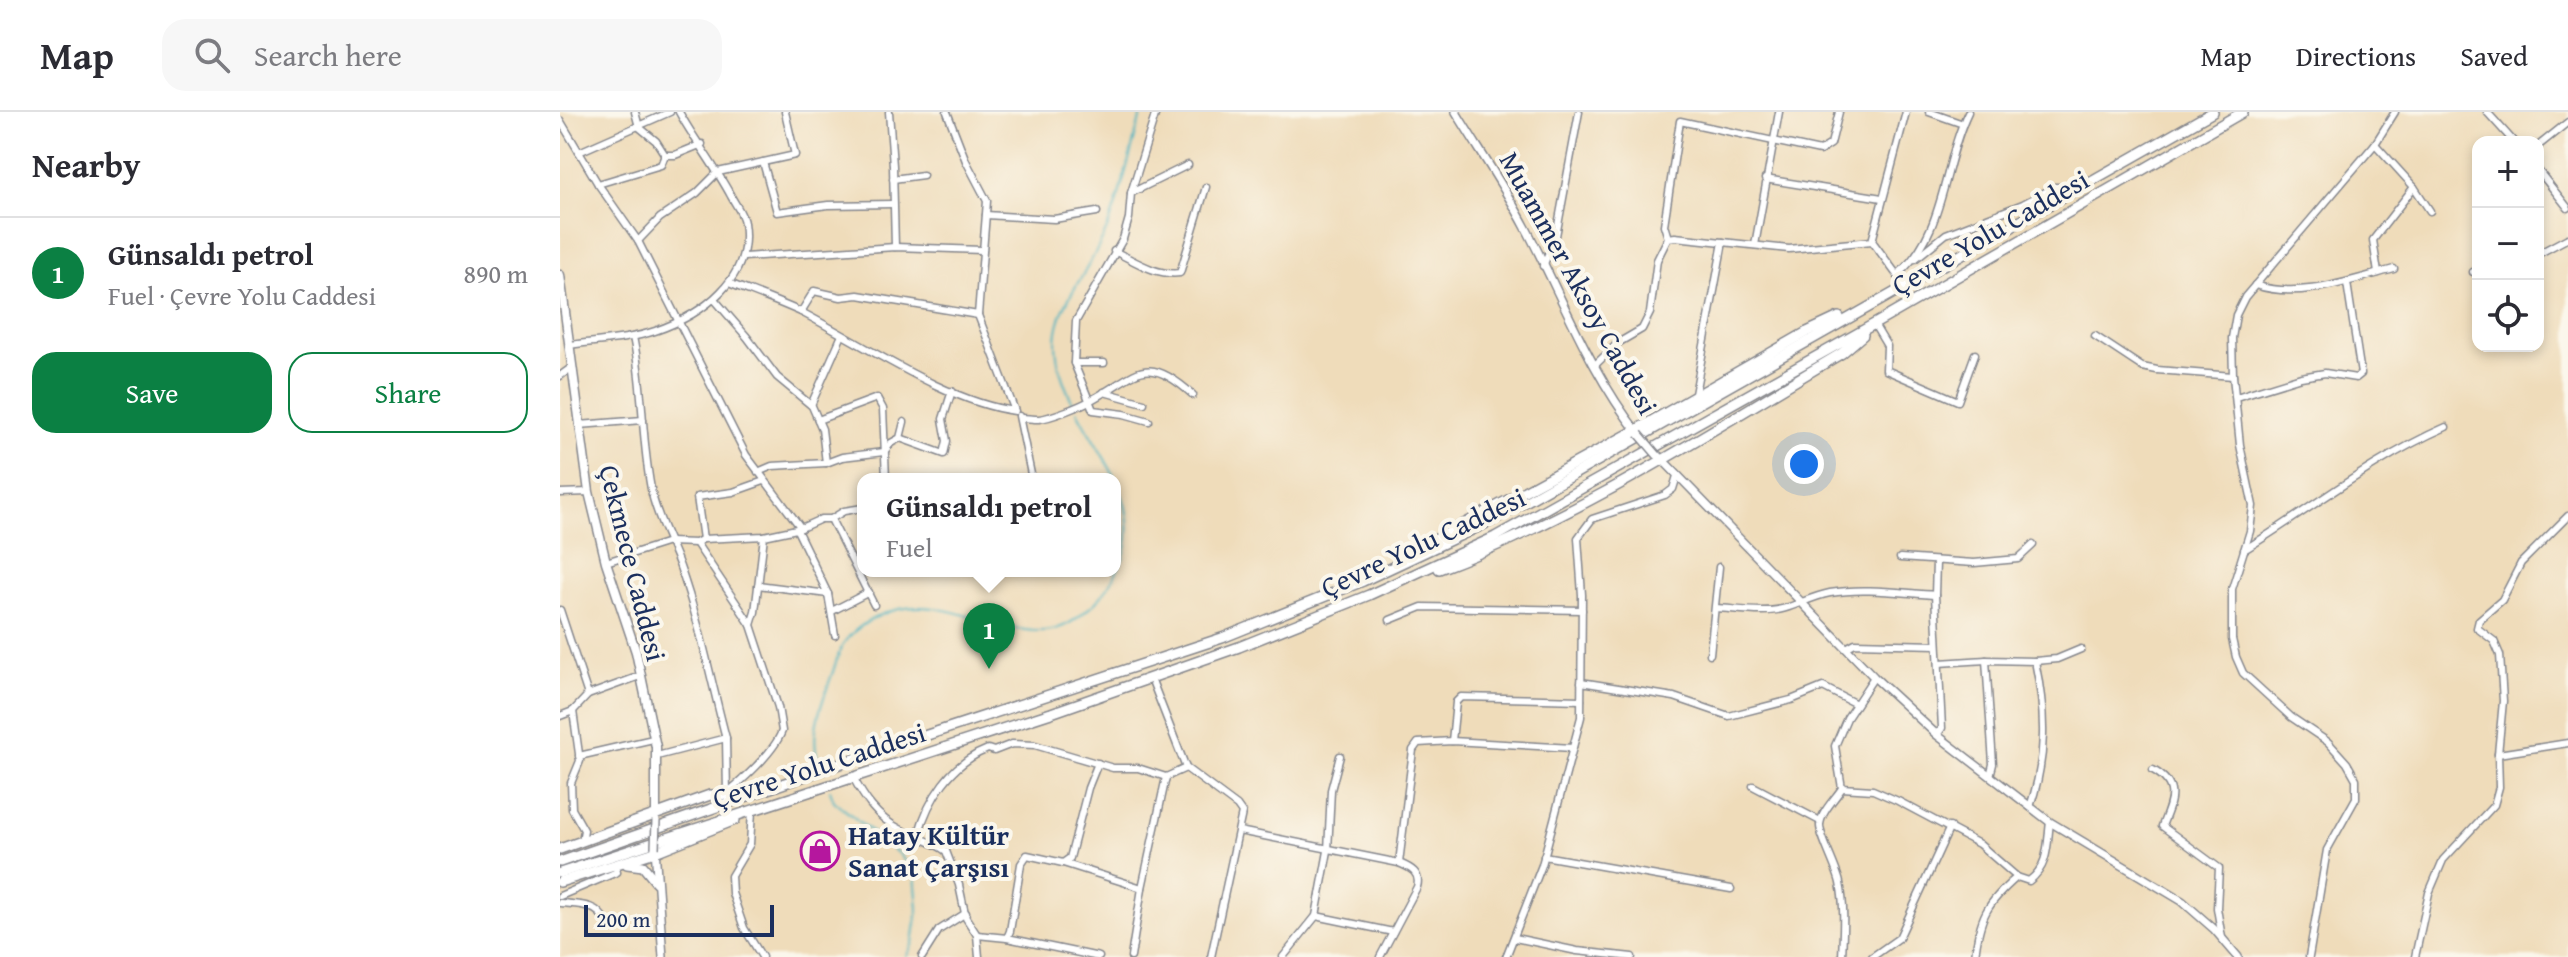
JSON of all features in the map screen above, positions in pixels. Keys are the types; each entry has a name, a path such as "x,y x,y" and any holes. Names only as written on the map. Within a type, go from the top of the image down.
{"highway":[{"name":"Çevre Yolu Caddesi","path":"560,862 839,764 1222,638 1363,581 1493,520 2213,112"},
{"name":"Çevre Yolu Caddesi","path":"560,873 1151,678 1369,595 1495,537 2243,112"},
{"path":"1363,581 1451,529 1637,432 1695,394 1807,332 1904,286"},
{"path":"1369,595 1471,557 1580,504 1842,353 1885,318"},
{"path":"560,849 656,817 710,795 751,795"},
{"path":"560,882 725,826 755,810"},
{"path":"615,865 643,866 656,882"}],"main road":[{"name":"Çekmece Caddesi","path":"560,275 589,492 606,562 636,652 657,756 656,817"}],"street":[{"path":"635,112 639,127 656,141 665,155"},
{"path":"579,152 670,112"},
{"path":"570,345 656,331 715,300 744,257 744,221 702,144 679,112"},
{"path":"638,241 660,218 697,193 718,172 795,155 785,112"},
{"path":"889,112 895,247"},
{"path":"947,112 966,161 987,201 978,315 1015,411 1021,418 1022,438 1031,473"},
{"path":"1149,421 1093,410 1074,363 1073,341 1076,321 1123,239 1131,193 1156,112"},
{"name":"Muammer Aksoy Caddesi","path":"1456,112 1526,229 1620,410 1659,457 1874,677 1937,735 2050,822 2182,901 2238,957"},
{"path":"1543,266 1556,236 1579,112"},
{"path":"1595,365 1618,343 1642,329 1650,313 1657,260 1668,238 1664,225 1681,112"},
{"path":"1755,245 1779,112"},
{"path":"1680,121 1820,151 1825,150 1835,136 1839,112"},
{"path":"1904,286 1872,241 1906,112"},
{"path":"1929,112 1963,124"},
{"path":"1910,264 1930,234 1968,112"},
{"path":"2309,957 2327,850 2356,798 2356,779 2347,763 2328,742 2291,717 2243,673 2232,639 2232,589 2250,531 2253,506 2242,458 2232,338 2236,315 2245,297 2375,144 2395,112"},
{"path":"2487,112 2509,136"},
{"path":"560,120 598,184 638,241 746,455 799,529 828,594 835,635"},
{"path":"2544,141 2568,122"},
{"path":"665,155 688,151 702,144"},
{"path":"2375,144 2414,187 2430,211"},
{"path":"598,184 661,165 665,155"},
{"path":"763,162 777,212 828,205 893,204"},
{"path":"1131,193 1188,165"},
{"path":"893,179 923,175"},
{"path":"2544,178 2568,208"},
{"path":"1765,179 1882,198"},
{"path":"1114,251 1149,268 1180,273 1206,187"},
{"path":"1897,275 1946,234 2023,204 2055,187 2080,188"},
{"path":"2378,273 2373,240 2414,187"},
{"path":"986,215 1054,219 1097,212"},
{"path":"1668,238 1789,249 1872,241"},
{"path":"2544,251 2568,238"},
{"path":"1695,394 1723,242"},
{"path":"744,257 895,247 982,250"},
{"path":"2255,285 2265,289 2294,290 2347,283 2394,269"},
{"path":"729,283 801,312 952,391 995,409 1015,411"},
{"path":"2236,397 2301,377 2325,373 2356,378 2361,374 2347,283"},
{"path":"801,312 814,291 841,297 858,295 978,315"},
{"path":"715,300 777,377 811,405 818,420 826,463"},
{"path":"1875,326 1887,346 1886,370 1958,401 1975,354"},
{"path":"811,405 842,335"},
{"path":"2095,336 2142,367 2233,376"},
{"path":"633,337 639,365 652,495 689,596 726,738 727,793"},
{"path":"1074,363 1104,363"},
{"path":"560,376 571,368"},
{"path":"1021,418 1041,419 1079,405 1136,371 1165,373 1193,395"},
{"path":"900,438 944,454 947,441 943,419 952,391"},
{"path":"1104,392 1144,403"},
{"path":"818,420 877,398 883,409 886,473"},
{"path":"579,425 643,420"},
{"path":"758,472 772,466 826,463 842,457 884,452 900,438 904,422"},
{"path":"2244,550 2362,471 2446,427"},
{"path":"1506,957 1544,856 1581,717 1582,610 1578,538 1592,519 1665,495 1673,489 1677,476"},
{"path":"727,793 771,751 782,731 778,707 751,625 699,541 697,497 733,492 764,481"},
{"path":"560,493 589,492"},
{"path":"606,562 669,542 764,536 799,529 857,509"},
{"path":"2415,957 2429,893 2443,860 2494,805 2499,787 2498,754 2503,701 2500,655 2494,641 2477,628 2479,620 2502,600 2521,563 2568,516"},
{"path":"831,519 857,569"},
{"path":"751,625 764,536"},
{"path":"1900,558 1974,563 2018,559 2033,545"},
{"path":"1936,562 1942,728 1937,735"},
{"path":"1710,654 1719,567"},
{"path":"861,577 874,605"},
{"path":"758,585 828,594"},
{"path":"1716,608 1767,610 1789,607 1829,593 1850,591 1935,595"},
{"path":"832,611 869,592"},
{"path":"1390,620 1422,607 1582,610"},
{"path":"560,610 588,695"},
{"path":"1846,648 1855,643 1937,645"},
{"path":"1939,663 2057,659 2081,649"},
{"path":"1986,660 1993,764 1990,776"},
{"path":"2030,807 2042,769 2043,699 2035,661"},
{"path":"560,716 573,711 588,695 640,676"},
{"path":"1842,957 1840,884 1820,831 1820,821 1842,788 1835,746 1874,677"},
{"path":"1151,678 1186,768 1240,809 1243,816 1211,957"},
{"path":"1581,682 1674,697 1725,716 1791,700 1823,687 1856,704"},
{"path":"1452,741 1456,702 1461,697 1581,700"},
{"path":"573,711 580,761 571,783 572,809 584,830 582,841"},
{"path":"657,756 726,738"},
{"path":"579,756 653,739"},
{"path":"1399,863 1415,745 1452,741 1573,748"},
{"path":"2498,754 2568,743"},
{"path":"918,836 927,810 957,765 981,752 1012,744 1035,745 1122,770 1138,768 1166,777 1186,768"},
{"path":"1283,957 1316,916 1328,848 1331,790 1340,756"},
{"path":"1063,863 1074,850 1088,788 1098,763"},
{"path":"2153,770 2165,777 2171,788 2172,801 2162,826 2219,868 2217,908 2222,938"},
{"path":"853,777 870,806 883,818 900,830 946,851 966,913 977,935 979,957"},
{"path":"1131,957 1166,777"},
{"path":"1753,786 1820,821"},
{"path":"1842,788 1882,793 1979,844 2017,877 2029,881 2046,862 2050,822"},
{"path":"755,810 750,844 731,876 732,893 744,928 762,957"},
{"path":"656,817 656,882 663,957"},
{"path":"1872,957 1899,938 1950,827"},
{"path":"1239,831 1399,863 1414,872 1418,884 1380,957"},
{"path":"1007,938 1021,864 1027,855 1142,888"},
{"path":"1544,856 1731,889"},
{"path":"560,896 617,872 615,865"},
{"path":"1975,957 1979,925 1986,909 2017,877"},
{"path":"560,903 591,907 601,912 605,921"},
{"path":"922,957 939,930 966,913"},
{"path":"1316,916 1393,932"},
{"path":"977,935 1099,957"},
{"path":"1515,938 1577,951 1632,957"},
{"path":"2223,957 2231,949"}],"waterway":[{"path":"1074,405 1061,375 1056,350 1057,329 1063,310 1109,224 1142,112"},
{"path":"1077,411 1112,473"},
{"path":"1121,493 1128,526 1127,546 1121,562"},
{"path":"820,765 815,743 823,699 842,647 867,622 903,608 923,607 1022,630 1051,630 1078,618 1095,603 1113,577"},
{"path":"830,790 834,801 900,855 915,875 918,909 913,943 906,957"}],"place":[{"name":"Günsaldı petrol","path":"989,669"},
{"name":"Hatay Kültür Sanat Çarşısı","path":"820,851"}]}
